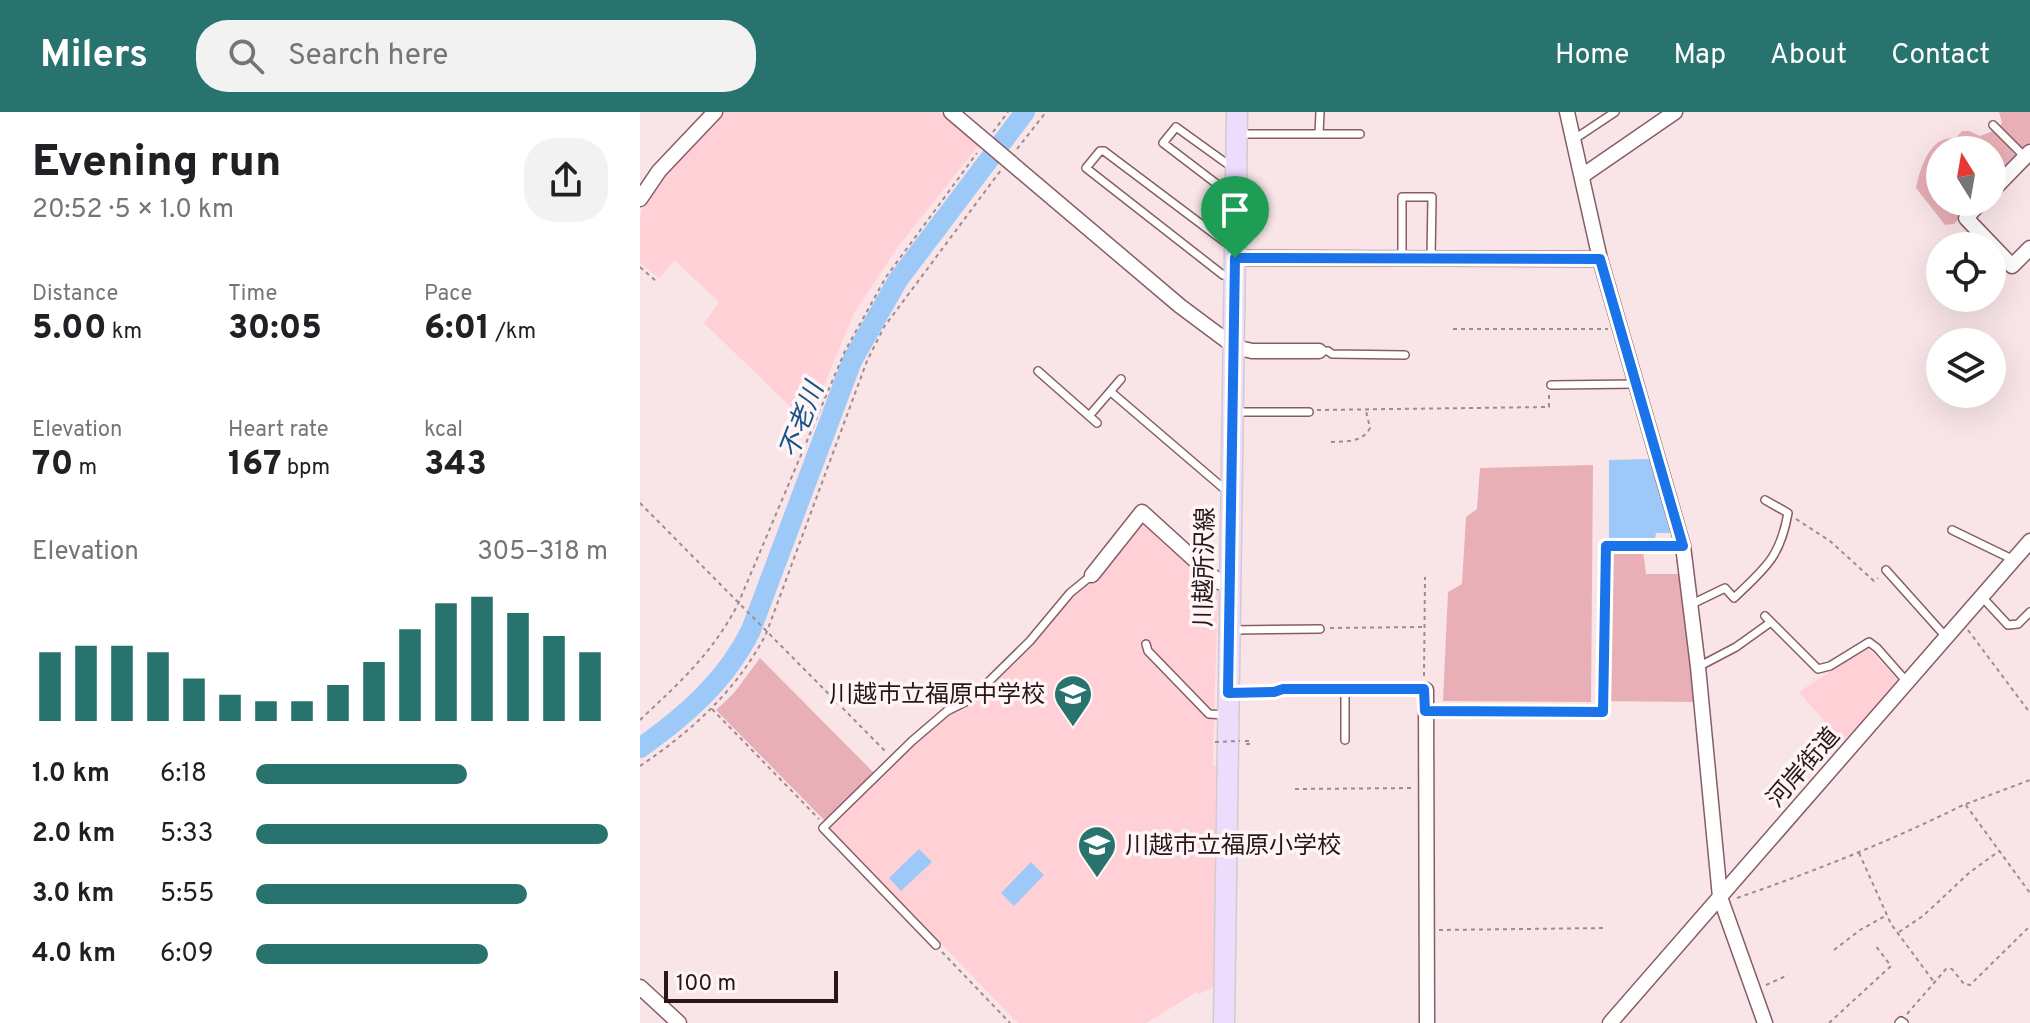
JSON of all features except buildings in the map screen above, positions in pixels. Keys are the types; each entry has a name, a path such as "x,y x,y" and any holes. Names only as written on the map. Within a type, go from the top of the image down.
{"main road":[{"name":"川越所沢線","path":"1224,1023 1237,112"}],"street":[{"path":"640,199 659,171 715,112"},
{"path":"951,112 1011,156 1180,306 1235,347 1252,351 1319,351"},
{"path":"1567,112 1600,259 1683,546 1692,604 1720,897 1765,1023"},
{"path":"1582,176 1675,112"},
{"path":"2006,176 2027,154"},
{"path":"1968,216 1966,218 2012,266 2030,248"},
{"path":"1235,261 1600,259"},
{"path":"1092,575 1142,512 1219,582 1231,584"},
{"name":"河岸街道","path":"1610,1023 2029,544"},
{"path":"1425,690 1427,1023"},
{"path":"640,987 679,1023"}],"lane":[{"path":"1319,134 1320,112"},
{"path":"1573,140 1615,112"},
{"path":"1993,125 2027,154"},
{"path":"1235,163 1226,163 1176,127 1163,143 1226,191 1236,193"},
{"path":"1236,134 1360,134"},
{"path":"1100,151 1104,151 1225,242 1235,261 1223,275 1086,168 1100,151"},
{"path":"1402,259 1402,197 1432,197 1431,259"},
{"path":"1319,351 1405,355"},
{"path":"1038,371 1097,423"},
{"path":"1089,416 1121,379"},
{"path":"1551,385 1637,384"},
{"path":"1111,392 1222,487 1232,490"},
{"path":"1234,412 1309,412"},
{"path":"1692,604 1725,588 1734,598 1776,554 1788,513 1765,500"},
{"path":"1952,530 2014,560"},
{"path":"1886,570 1946,637"},
{"path":"936,945 823,828 947,711 971,699 1030,641 1070,593 1092,575"},
{"path":"1982,597 2008,625 2018,624 2030,612"},
{"path":"1698,667 1736,647 1768,619 1818,669 1830,666 1869,642 1907,682"},
{"path":"1229,630 1320,629"},
{"path":"1146,644 1148,651 1198,705 1209,714 1228,715"},
{"path":"1228,693 1345,688 1425,690"},
{"path":"1345,688 1345,740"}],"path":[{"path":"640,720 694,669 722,635 739,603 845,351 886,277 1008,112"},
{"path":"640,766 673,744 711,709 733,687 754,657 878,338 974,204 1046,112"},
{"path":"640,267 656,281"},
{"path":"1453,329 1621,329"},
{"path":"1309,412 1549,407 1551,385"},
{"path":"1331,442 1359,440 1366,436 1370,428 1365,410"},
{"path":"640,503 893,759"},
{"path":"1787,517 1796,519 1830,541 1874,581 1886,570"},
{"path":"1425,711 1603,712 1606,546 1683,546"},
{"path":"1425,577 1425,690"},
{"path":"1961,620 2030,713"},
{"path":"1320,629 1425,627"},
{"path":"711,709 826,826"},
{"path":"1215,742 1250,741 1250,744 1240,744"},
{"path":"1720,897 1735,898 1810,873 1965,804 2030,781"},
{"path":"1295,789 1425,788"},
{"path":"1965,804 2030,893"},
{"path":"1898,932 1923,916 1999,850"},
{"path":"1859,852 1887,915 1934,982"},
{"path":"1834,950 1887,915"},
{"path":"1901,1022 1949,967 1964,984 1970,985 2030,926"},
{"path":"1425,930 1606,928"},
{"path":"936,945 1010,1023"},
{"path":"1829,1023 1891,966 1875,945"},
{"path":"1754,990 1788,975"}],"shaded area":[{"path":"722,112 939,112 979,145 897,248 854,313 808,424 704,323 719,302 675,261 659,278 640,263 640,216 645,200 656,182"},
{"path":"1999,112 2030,112 2030,145 2022,148 2013,139 2008,141 2017,157 2006,169 2006,136 1980,136 1998,129 2002,123"},
{"path":"1962,131 1980,136 1958,136"},
{"path":"1926,158 1926,201 1916,188"},
{"path":"1938,216 1962,216 1954,224 1945,225"},
{"path":"1593,465 1591,702 1443,701 1448,592 1462,584 1466,517 1477,509 1480,468"},
{"path":"1141,521 1146,521 1218,589 1213,753 1213,765 1216,766 1214,987 1199,994 1197,992 1146,1023 1018,1023 831,831 831,826 950,713 975,701 1032,644 1074,594 1097,578"},
{"path":"1601,549 1643,550 1646,574 1681,574 1695,702 1596,701"},
{"path":"1867,647 1901,683 1842,742 1799,692"},
{"path":"760,658 874,773 825,821 716,710 734,693"}],"water":[{"path":"1651,459 1670,533 1656,533 1655,539 1609,539 1609,460"},
{"path":"919,849 932,862 901,891 889,878"},
{"path":"1031,862 1044,875 1014,906 1001,893"}],"waterway":[{"name":"不老川","path":"640,748 703,696 741,648 751,630 852,361 898,280 1025,112"}],"place":[{"name":"川越市立福原中学校","path":"1073,728"},
{"name":"川越市立福原小学校","path":"1097,879"}],"route":[{"path":"1235,258 1600,259 1683,546 1606,546 1603,712 1425,711 1424,689 1283,689 1228,693 1235,258"}]}
